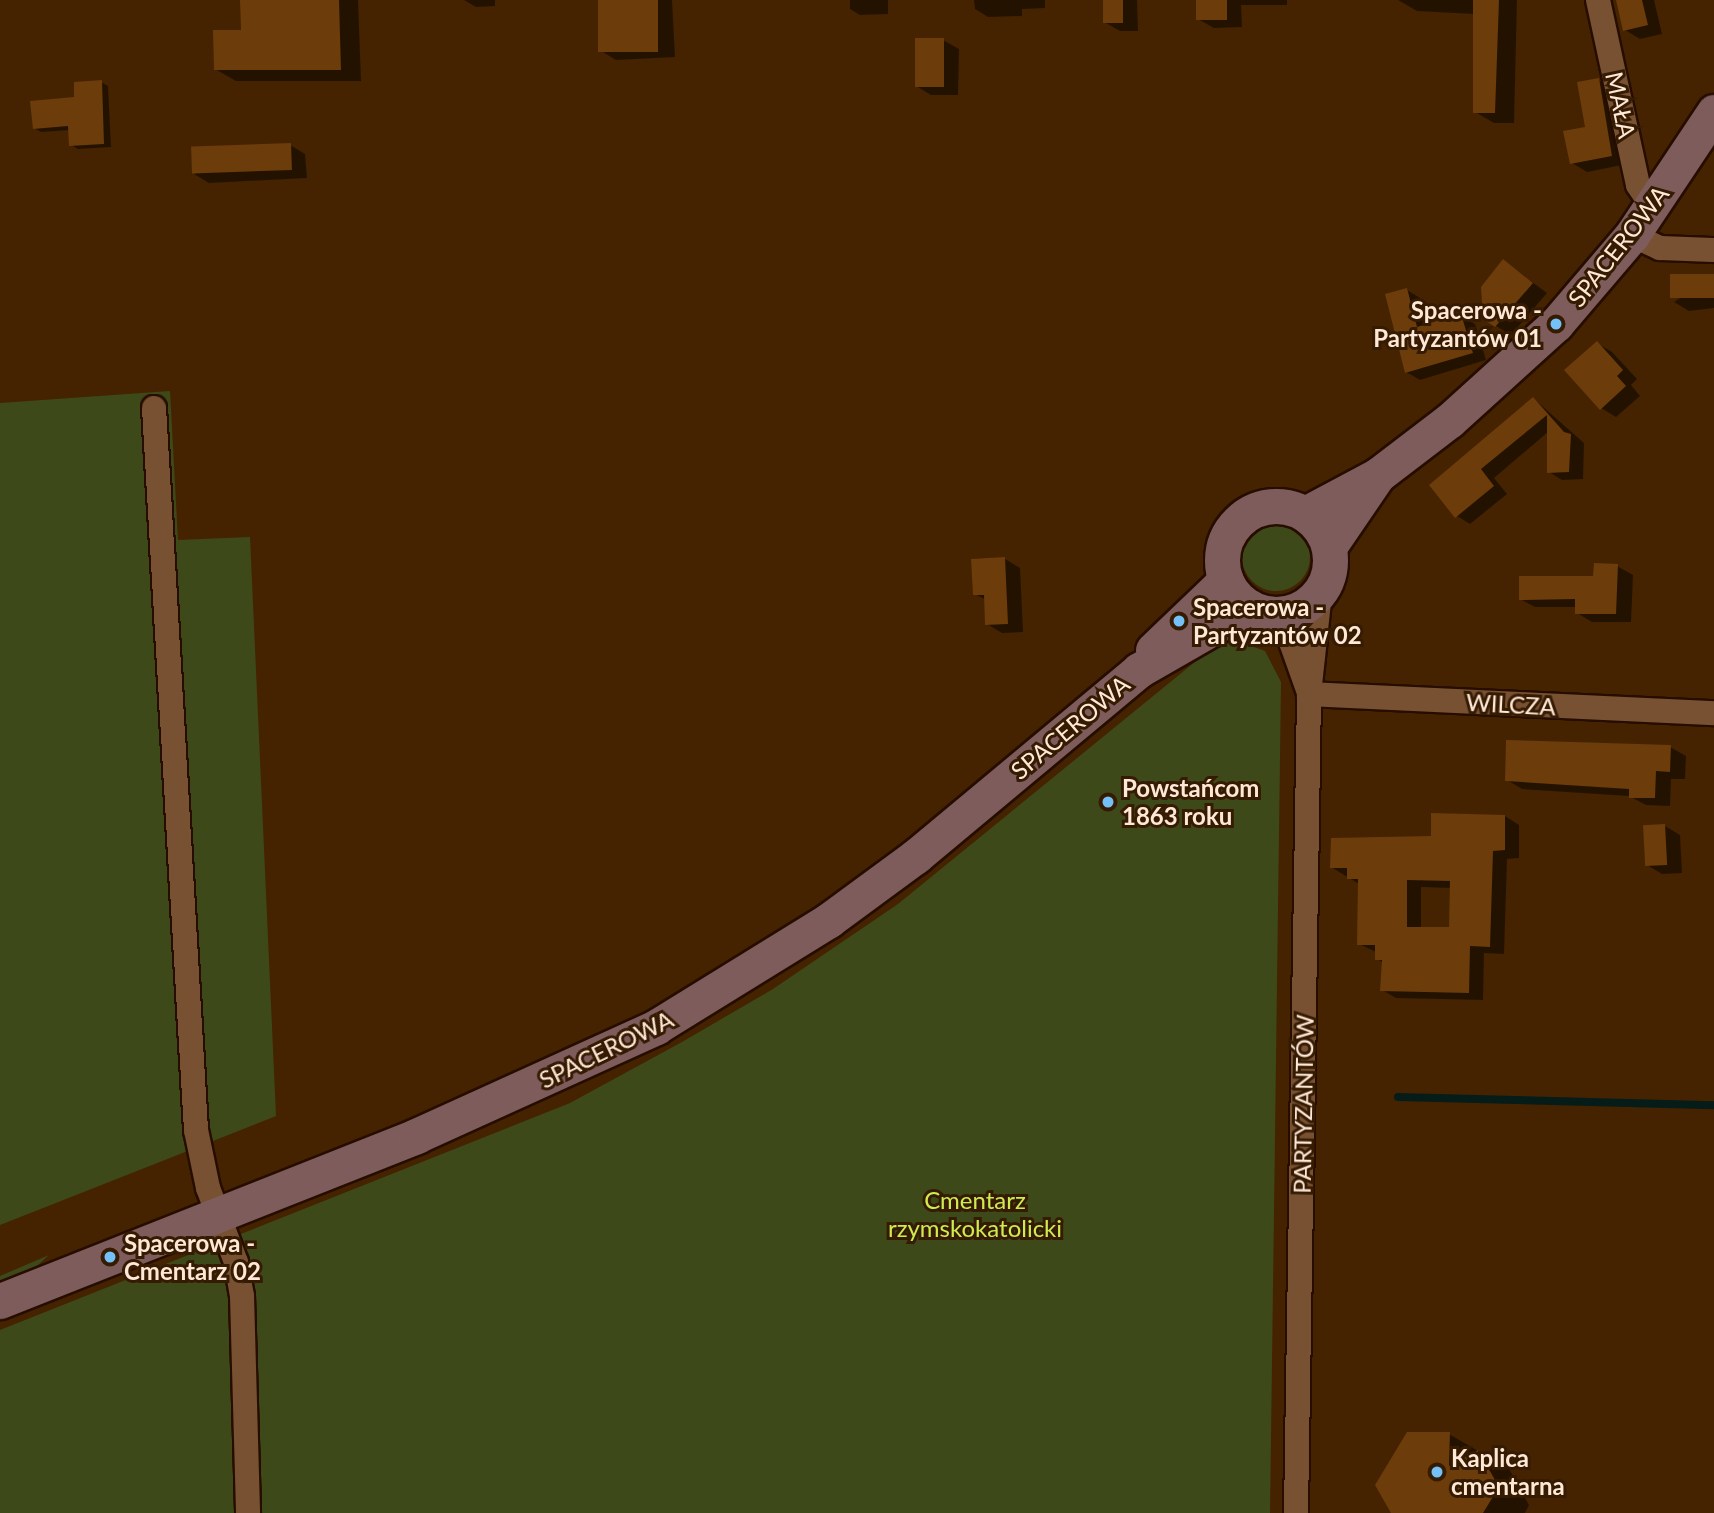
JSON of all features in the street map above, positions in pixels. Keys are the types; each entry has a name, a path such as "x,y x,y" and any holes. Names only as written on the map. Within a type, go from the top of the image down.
{"street":[{"name":"MAŁA","path":"1598,0 1638,185 1652,206"},
{"name":"SPACEROWA","path":"1305,514 1378,475 1450,420 1556,324 1632,235 1714,112"},
{"path":"1632,235 1660,248 1714,250"},
{"path":"154,408 196,1130 216,1215 236,1262 242,1296 248,1513"},
{"name":"SPACEROWA","path":"1329,547 1378,475"},
{"path":"1272,506 1305,514 1324,534 1329,547 1329,569 1320,592 1303,607 1265,611 1226,580 1224,547 1241,519 1272,506"},
{"name":"SPACEROWA","path":"0,1301 416,1136 674,1017 807,935 916,856 1139,670 1179,621 1226,580"},
{"name":"PARTYZANTÓW","path":"1296,1513 1309,694 1320,592"},
{"name":"SPACEROWA","path":"1139,670 1265,611"},
{"name":"PARTYZANTÓW","path":"1265,611 1309,694"},
{"name":"WILCZA","path":"1309,694 1714,713"}],"green space":[{"path":"170,391 178,540 250,537 276,1116 0,1225 0,403"},
{"path":"1276,523 1289,526 1300,533 1307,544 1310,557 1307,570 1300,581 1289,588 1276,591 1263,588 1252,581 1245,570 1242,557 1245,544 1252,533 1263,526"},
{"name":"Cmentarz rzymskokatolicki","path":"1237,641 1265,651 1281,682 1270,1513 0,1513 0,1330 570,1103 682,1042 773,989 898,904 1217,644"},
{"path":"49,1255 27,1275 0,1286 0,1276"}],"building":[{"path":"240,0 339,0 341,70 214,70 213,30 241,30"},
{"path":"598,0 658,0 658,52 598,52"},
{"path":"1103,0 1123,0 1123,23 1103,23"},
{"path":"1196,0 1227,0 1227,20 1196,20"},
{"path":"1473,0 1499,0 1495,113 1473,113"},
{"path":"1616,0 1642,0 1648,25 1623,31"},
{"path":"915,38 944,38 944,87 915,87"},
{"path":"1599,78 1612,156 1570,164 1563,131 1585,127 1577,82"},
{"path":"102,80 104,144 69,146 68,126 33,129 30,101 74,97 74,82"},
{"path":"291,143 292,170 192,173 191,146"},
{"path":"1503,259 1533,283 1495,327 1483,319 1481,287"},
{"path":"1670,274 1714,274 1714,298 1670,298"},
{"path":"1407,288 1417,327 1461,314 1473,353 1405,373 1385,294"},
{"path":"1597,341 1623,370 1617,376 1626,386 1600,410 1564,370"},
{"path":"1533,397 1564,432 1571,434 1569,472 1547,473 1547,415 1481,469 1494,486 1455,518 1429,485"},
{"path":"1005,557 1008,624 985,625 984,595 973,595 971,559"},
{"path":"1594,563 1618,564 1616,614 1575,614 1575,599 1519,600 1519,576 1593,576"},
{"path":"1506,740 1671,745 1670,772 1656,771 1655,798 1629,798 1629,789 1505,781"},
{"path":"1431,813 1505,815 1505,850 1493,851 1490,947 1470,946 1469,993 1380,991 1382,960 1375,960 1375,945 1357,945 1358,879 1347,879 1347,868 1330,868 1331,838 1431,836","holes":["1407,880 1450,881 1449,927 1407,927"]},
{"path":"1665,824 1667,865 1645,866 1643,825"},
{"name":"Kaplica cmentarna","path":"1407,1432 1450,1432 1449,1466 1478,1450 1499,1487 1483,1513 1391,1513 1375,1485"}],"waterway":[{"path":"1398,1097 1714,1105"}],"place":[{"name":"Spacerowa - Partyzantów 01","path":"1556,324"},
{"name":"Spacerowa - Partyzantów 02","path":"1179,621"},
{"name":"Powstańcom 1863 roku","path":"1108,802"},
{"name":"Spacerowa - Cmentarz 02","path":"110,1257"},
{"name":"Kaplica cmentarna","path":"1437,1472"}]}
